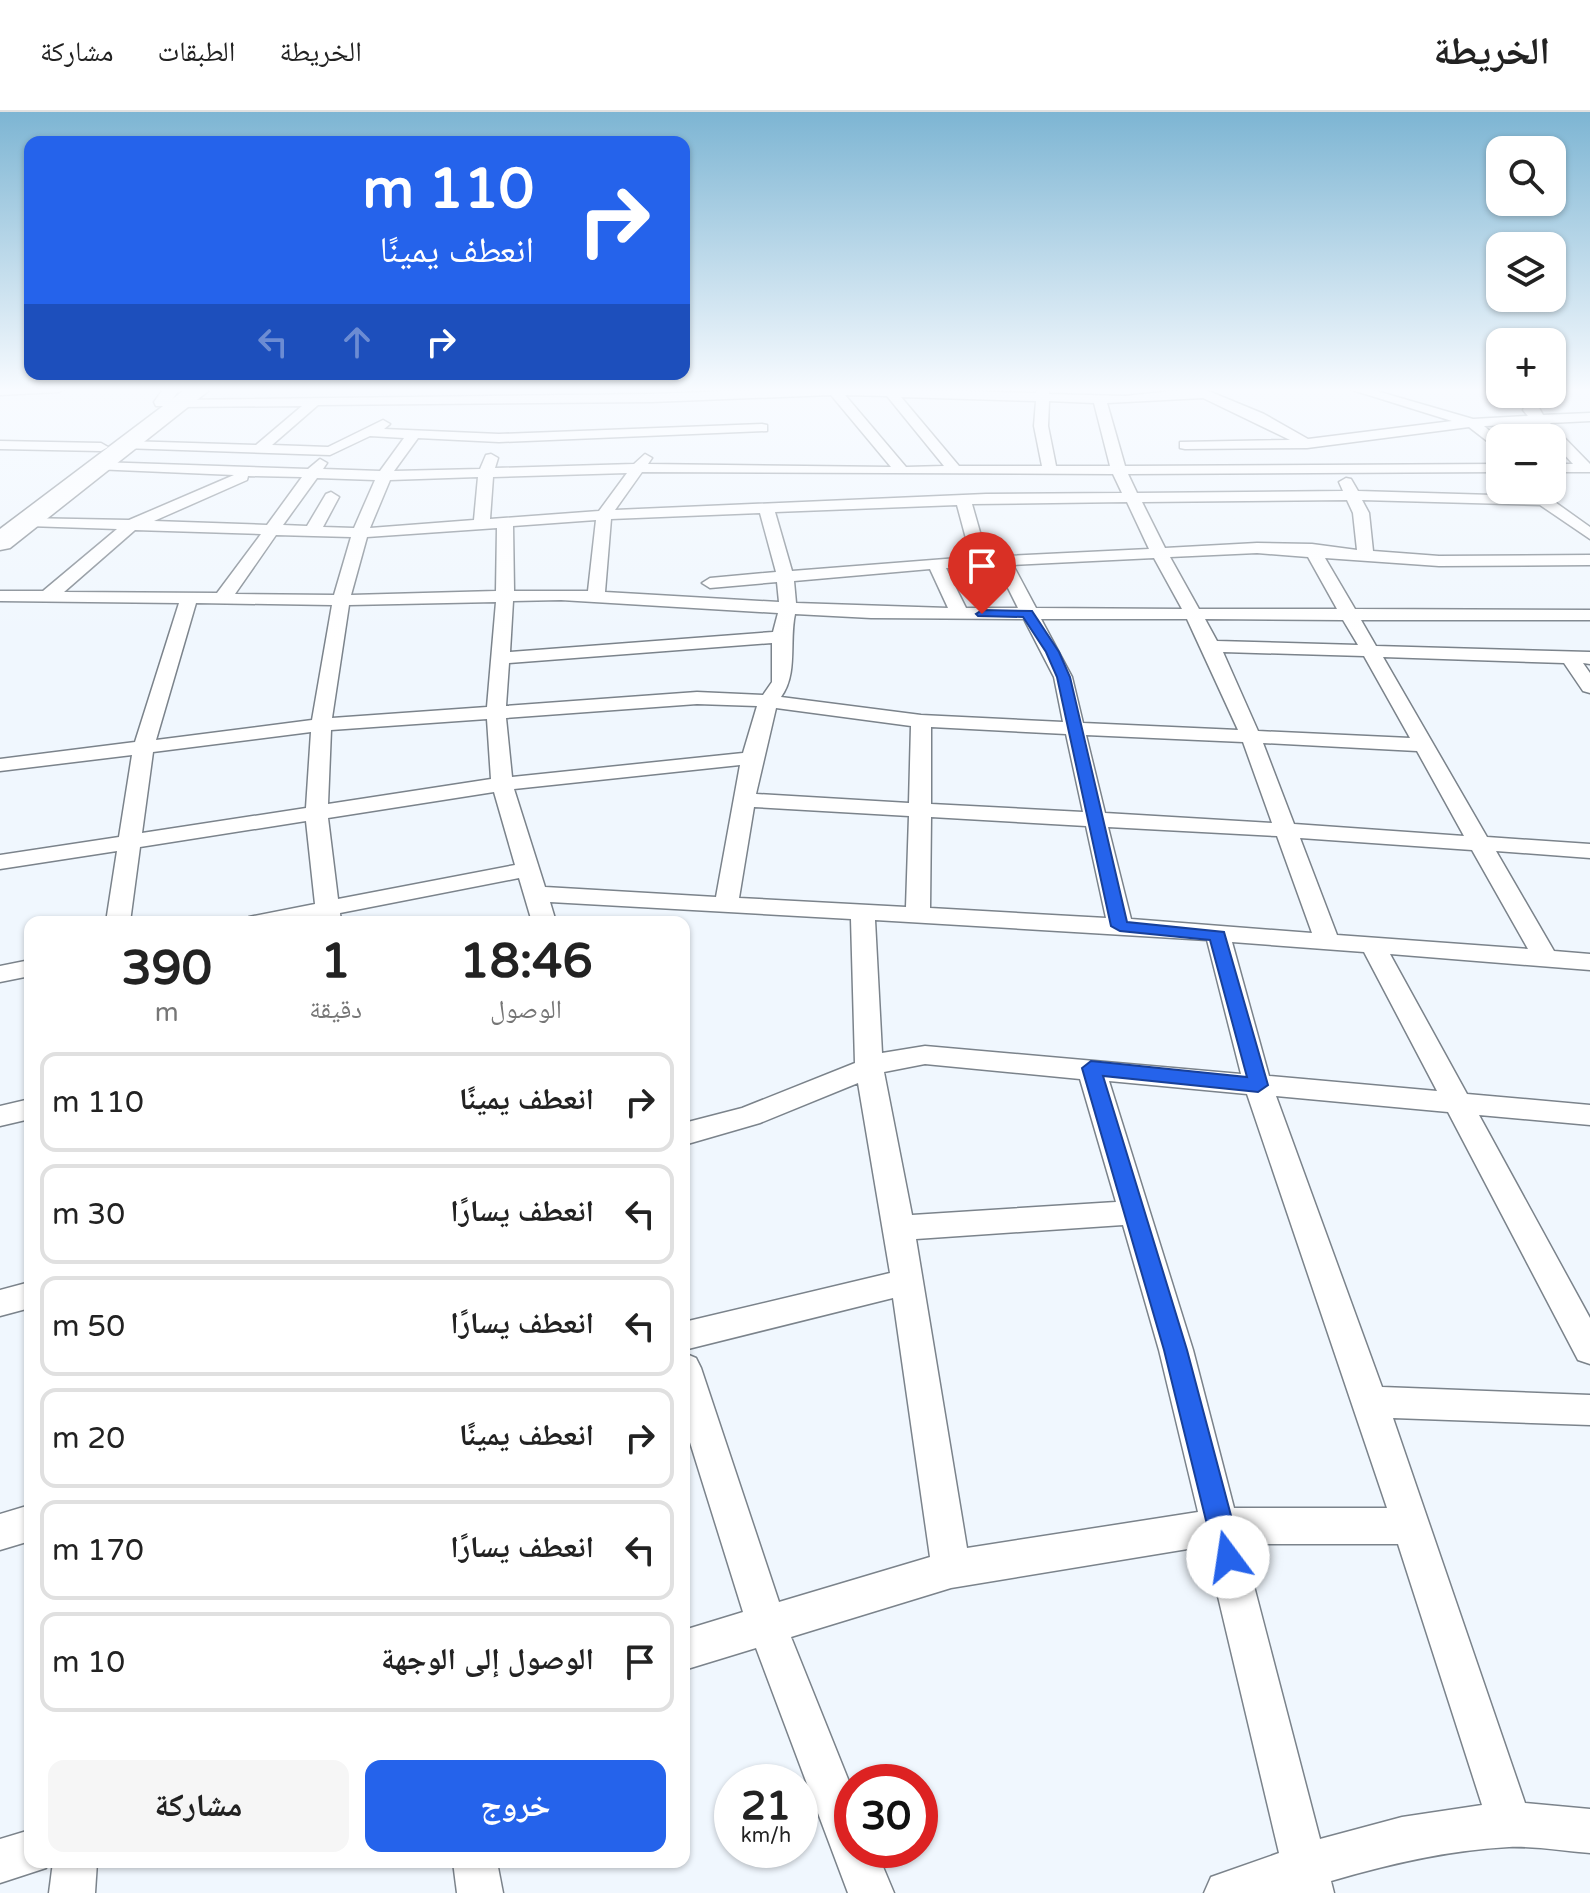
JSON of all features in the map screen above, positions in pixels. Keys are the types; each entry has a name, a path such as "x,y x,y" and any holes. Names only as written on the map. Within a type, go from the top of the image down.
{"highway":[{"path":"0,523 77,471"},
{"path":"0,542 83,471"}],"street":[{"path":"248,471 385,476 520,471"},
{"path":"222,599 315,471"},
{"path":"388,471 361,533 341,600 323,725 317,814 328,915 526,870"},
{"path":"596,595 604,515 636,471"},
{"path":"929,471 934,502"},
{"path":"932,471 1042,471"},
{"path":"1119,471 1211,646 1251,738 1328,943"},
{"path":"1336,471 1355,497 1363,522 1365,554"},
{"path":"47,597 131,525 200,492 257,472"},
{"path":"482,522 486,472"},
{"path":"976,472 986,499"},
{"path":"312,532 331,497"},
{"path":"28,521 361,533 604,515 986,499 1355,497 1486,502"},
{"path":"963,500 981,563"},
{"path":"1552,504 1579,507"},
{"path":"1552,504 1590,534"},
{"path":"726,906 752,758 768,701 782,682 781,637 788,608 785,576 767,510"},
{"path":"505,521 505,595 496,713 502,784 542,916"},
{"path":"1300,545 1351,615 1545,958"},
{"path":"710,583 936,564 1300,545 1439,561 1590,560"},
{"path":"1003,562 1027,613 1058,661 1077,730 1120,926"},
{"path":"936,564 960,614"},
{"path":"0,596 341,600 596,595 788,608 960,614 1590,615"},
{"path":"119,916 144,746 189,599"},
{"path":"500,658 781,637"},
{"path":"1211,646 1580,658 1590,687"},
{"path":"0,765 323,725 697,698 768,701 921,721 1422,745"},
{"path":"918,916 921,721"},
{"path":"0,862 502,784 752,758"},
{"path":"746,800 1094,818 1590,851"},
{"path":"535,894 1120,926 1590,962"},
{"path":"863,913 869,1067 899,1228 951,1569"},
{"path":"1218,935 1258,1085 1370,1402 1510,1825"},
{"path":"1374,947 1590,1350"},
{"path":"0,974 24,969"},
{"path":"690,1132 750,1116 869,1067 925,1055 1091,1068 1461,1106 1590,1115"},
{"path":"1091,1068 1176,1350 1307,1879"},
{"path":"0,1116 24,1110"},
{"path":"899,1228 1133,1213"},
{"path":"690,1335 906,1282"},
{"path":"0,1303 24,1297"},
{"path":"690,1387 766,1623 834,1798"},
{"path":"1370,1402 1590,1410"},
{"path":"0,1532 24,1525"},
{"path":"690,1648 951,1569 1221,1526 1410,1526"},
{"path":"1227,1893 1307,1879 1405,1839 1510,1825 1590,1831"},
{"path":"0,1861 24,1854"},
{"path":"72,1893 74,1868"},
{"path":"476,1868 480,1893"},
{"path":"861,1868 871,1893"}],"route":[{"path":"982,614 1027,613 1053,652 1077,730 1120,926 1218,935 1258,1085 1091,1068 1176,1350 1228,1557"}]}
